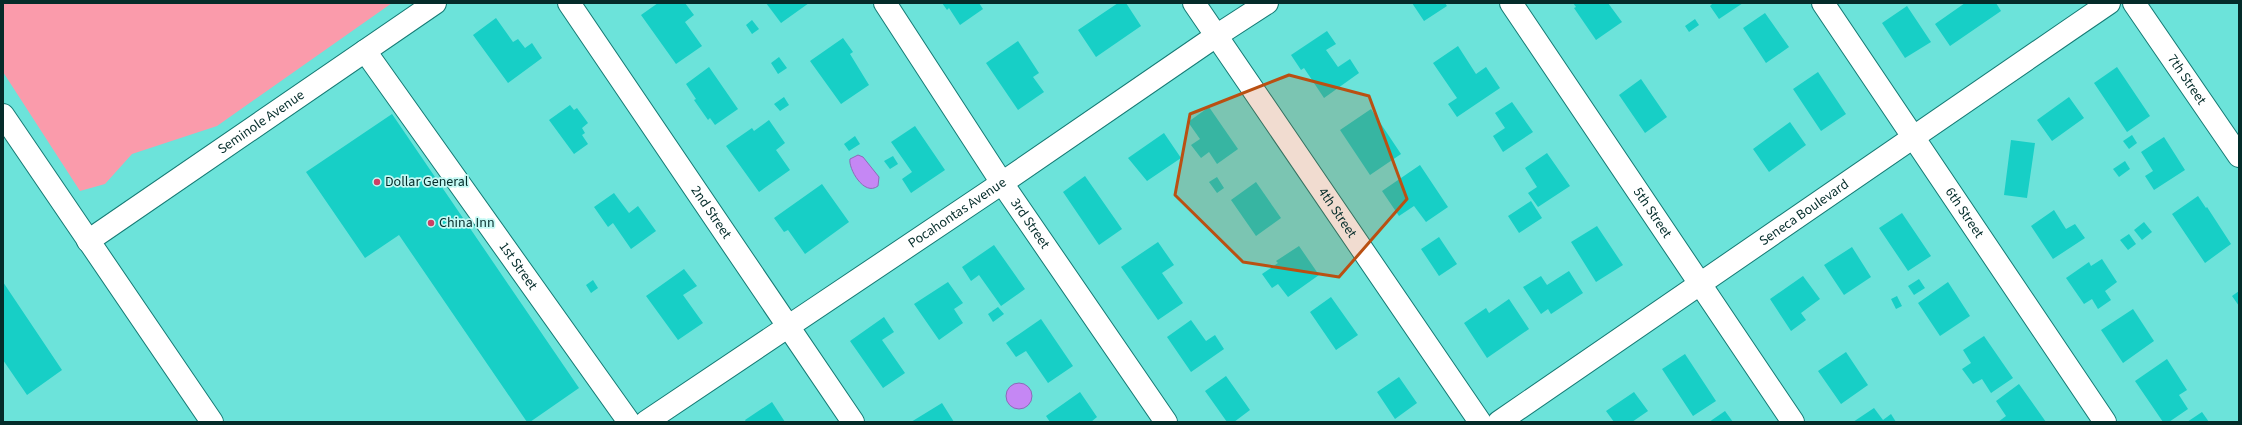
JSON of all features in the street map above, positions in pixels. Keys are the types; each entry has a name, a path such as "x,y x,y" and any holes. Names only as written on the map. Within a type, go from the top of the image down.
{"main road":[{"name":"Seminole Avenue","path":"88,241 435,3"},
{"name":"2nd Street","path":"569,3 787,327 853,422"},
{"name":"3rd Street","path":"885,3 1002,182 1166,422"},
{"name":"4th Street","path":"1194,3 1480,422"},
{"name":"Pocahontas Avenue","path":"646,422 1216,36 1268,3"},
{"name":"5th Street","path":"1512,3 1793,422"},
{"name":"6th Street","path":"1823,3 1914,136 2105,422"},
{"name":"Seneca Boulevard","path":"1499,422 1701,286 1914,136 2109,3"},
{"name":"7th Street","path":"2134,3 2239,156"},
{"name":"1st Street","path":"365,51 629,422"},
{"path":"3,115 212,422"}],"highlighted area":[{"path":"1289,75 1369,96 1407,199 1339,277 1243,262 1175,195 1190,114"}],"shaded area":[{"path":"3,3 392,3 217,126 132,154 105,184 80,191 3,72"},
{"path":"858,155 863,157 879,177 878,186 867,188 862,185 854,174 850,159"},
{"path":"1019,383 1028,387 1032,396 1028,405 1019,409 1010,405 1006,396 1010,387"}],"building":[{"path":"658,3 685,3 694,15 685,22 702,46 676,64 641,15"},
{"path":"766,3 809,3 781,23"},
{"path":"942,3 979,3 983,9 960,25 949,8 947,10"},
{"path":"1118,3 1126,3 1141,26 1096,57 1078,30"},
{"path":"1412,3 1445,3 1447,6 1424,21"},
{"path":"1573,3 1608,3 1622,22 1596,40 1574,8 1576,7"},
{"path":"1713,3 1743,3 1719,19 1710,6"},
{"path":"1965,3 1996,3 2001,11 1950,46 1935,24"},
{"path":"1907,6 1931,42 1905,58 1882,23"},
{"path":"1765,13 1789,47 1766,63 1743,28"},
{"path":"496,18 513,42 518,39 525,48 532,43 542,58 508,83 473,35"},
{"path":"1695,19 1699,25 1689,32 1685,26"},
{"path":"752,20 759,29 752,34 746,25"},
{"path":"1327,31 1336,44 1326,50 1338,67 1350,59 1359,73 1324,98 1304,68 1301,70 1291,55"},
{"path":"843,38 853,52 850,54 869,85 841,104 810,61"},
{"path":"1018,41 1039,73 1033,77 1044,92 1018,110 986,63"},
{"path":"1458,46 1476,74 1486,67 1500,88 1457,117 1448,104 1457,98 1433,63"},
{"path":"779,57 787,68 778,74 771,63"},
{"path":"709,67 738,109 715,125 710,118 708,120 694,100 696,99 686,84"},
{"path":"2117,67 2150,116 2127,132 2094,83"},
{"path":"1818,72 1846,114 1821,131 1793,89"},
{"path":"1641,79 1667,117 1645,133 1619,95"},
{"path":"784,97 789,105 780,111 774,104"},
{"path":"2069,97 2084,118 2052,141 2037,120"},
{"path":"1512,102 1533,132 1503,152 1493,136 1505,128 1495,113"},
{"path":"570,105 574,110 577,108 588,123 582,128 585,133 582,135 588,144 574,154 549,120"},
{"path":"1209,107 1238,149 1217,164 1209,152 1201,158 1191,145 1200,139 1188,122"},
{"path":"1371,109 1401,154 1370,175 1340,130"},
{"path":"392,114 579,388 530,422 527,422 399,235 365,258 306,172"},
{"path":"769,120 785,143 776,150 790,170 759,192 726,146 752,128 754,131"},
{"path":"1790,122 1806,145 1769,172 1753,149"},
{"path":"915,126 945,170 911,193 902,179 912,172 891,142"},
{"path":"1164,133 1181,158 1147,181 1128,158"},
{"path":"2132,135 2137,143 2129,149 2123,141"},
{"path":"855,136 860,144 849,151 844,144"},
{"path":"2164,137 2185,170 2154,190 2145,176 2153,171 2141,152"},
{"path":"2011,140 2035,143 2027,198 2004,195"},
{"path":"1547,153 1570,186 1538,207 1528,193 1537,187 1525,168"},
{"path":"893,156 898,164 890,169 884,161"},
{"path":"2125,161 2130,169 2119,177 2113,169"},
{"path":"1420,165 1448,207 1426,222 1414,206 1399,216 1382,191"},
{"path":"1085,176 1122,229 1099,245 1063,192"},
{"path":"1217,177 1224,188 1217,193 1209,182"},
{"path":"1256,182 1281,218 1256,236 1231,200"},
{"path":"822,184 849,222 805,254 788,230 784,232 774,218"},
{"path":"614,193 629,213 638,206 656,231 631,249 613,223 608,227 594,207"},
{"path":"2198,196 2231,244 2205,263 2172,214"},
{"path":"1531,201 1542,218 1519,233 1508,216"},
{"path":"2054,210 2066,229 2075,224 2085,238 2053,259 2031,226"},
{"path":"1902,213 1931,256 1908,271 1879,228"},
{"path":"2144,222 2152,232 2142,240 2134,230"},
{"path":"1597,226 1623,265 1596,282 1571,242"},
{"path":"2129,234 2136,244 2128,250 2120,240"},
{"path":"1439,237 1457,264 1439,276 1421,249"},
{"path":"1158,242 1174,265 1162,273 1183,303 1158,320 1121,267"},
{"path":"994,245 1025,289 1001,306 979,275 971,281 962,267"},
{"path":"1299,246 1319,275 1288,297 1278,284 1272,288 1262,274 1278,263 1276,261"},
{"path":"1852,247 1871,277 1844,295 1824,265"},
{"path":"2102,259 2117,282 2105,291 2111,300 2098,309 2092,299 2084,304 2066,278 2089,262 2091,266"},
{"path":"684,269 697,286 683,295 703,323 678,340 646,296"},
{"path":"1569,271 1583,293 1551,314 1548,309 1541,314 1523,287 1541,276 1547,285"},
{"path":"1803,276 1820,299 1801,313 1806,320 1791,331 1770,299"},
{"path":"1919,279 1925,288 1914,295 1908,286"},
{"path":"593,280 598,288 591,293 586,285"},
{"path":"3,282 62,370 27,395 3,360"},
{"path":"948,282 963,303 954,309 963,323 939,340 914,304"},
{"path":"1948,282 1970,316 1940,336 1918,303"},
{"path":"2239,291 2239,306 2232,296"},
{"path":"1897,296 1902,306 1896,309 1891,299"},
{"path":"1331,297 1358,335 1336,350 1310,312"},
{"path":"1509,299 1529,329 1487,358 1464,323 1486,308 1489,313"},
{"path":"998,307 1004,314 993,322 988,314"},
{"path":"2133,309 2154,341 2123,363 2101,330"},
{"path":"884,317 894,332 882,340 905,373 883,388 850,341"},
{"path":"1041,319 1073,366 1048,383 1026,351 1016,357 1006,343"},
{"path":"1191,320 1206,341 1215,335 1224,349 1191,372 1167,337"},
{"path":"1984,336 2013,378 1991,393 1982,379 1973,384 1962,369 1971,363 1963,350"},
{"path":"1846,352 1868,385 1841,404 1818,371"},
{"path":"1685,354 1716,401 1693,416 1662,369"},
{"path":"2167,359 2187,390 2179,395 2188,409 2169,422 2163,422 2135,381"},
{"path":"1226,376 1250,410 1234,422 1227,422 1205,391"},
{"path":"1399,377 1417,403 1395,419 1377,392"},
{"path":"2019,384 2046,422 1998,422 2006,416 1996,401"},
{"path":"1080,392 1097,417 1091,422 1050,422 1046,416"},
{"path":"1634,392 1648,411 1632,422 1614,422 1606,411"},
{"path":"772,402 785,422 746,422 745,420"},
{"path":"942,403 954,422 911,422"},
{"path":"1874,408 1883,420 1891,414 1896,422 1853,422"},
{"path":"1725,411 1733,422 1709,422"},
{"path":"2202,412 2209,422 2187,422"}],"place":[{"name":"Dollar General","path":"377,182"},
{"name":"China Inn","path":"431,223"}]}
